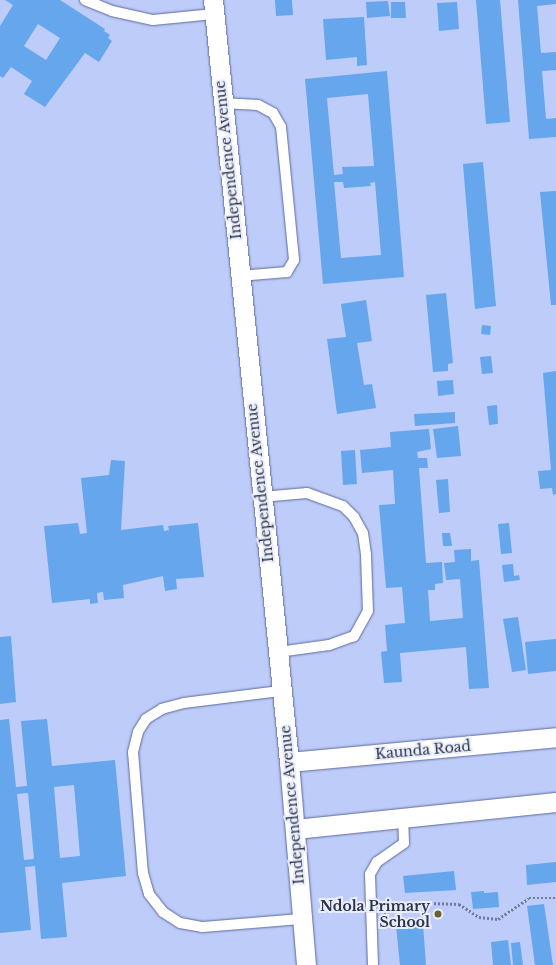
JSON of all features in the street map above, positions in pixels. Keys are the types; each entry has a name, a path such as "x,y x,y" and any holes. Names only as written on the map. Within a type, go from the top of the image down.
{"street":[{"name":"Independence Avenue","path":"213,7 261,497 278,652 280,691 289,762 306,965"},
{"name":"Kaunda Road","path":"289,762 556,737"},
{"path":"295,829 403,816 556,802"}],"lane":[{"path":"85,0 112,11 153,20 213,7"},
{"path":"222,103 258,105 273,114 281,127 294,260 287,272 239,276"},
{"path":"261,497 307,493 343,506 354,517 363,533 366,555 368,610 354,636 329,646 278,652"},
{"path":"280,691 184,702 162,709 146,720 138,732 133,752 143,873 149,894 163,912 180,923 202,927 302,919"},
{"path":"373,965 370,915 370,874 377,862 404,843 403,816"}],"path":[{"path":"370,915 430,903 459,904 479,917 498,919 529,898 556,898"}],"building":[{"path":"5,0 60,0 105,29 104,31 110,35 108,38 112,41 99,62 85,53 45,107 24,94 32,81 11,67 3,78 0,76 0,26 13,5","holes":["38,24 60,38 46,60 24,46"]},
{"path":"275,0 292,0 293,15 276,16"},
{"path":"476,0 500,0 510,122 486,124"},
{"path":"518,0 556,0 556,4 537,6 541,53 556,52 556,70 542,71 546,119 556,118 556,137 529,139"},
{"path":"388,1 390,16 367,18 366,2"},
{"path":"391,2 405,2 406,18 391,18"},
{"path":"457,2 459,29 439,31 437,3"},
{"path":"364,17 367,65 357,66 357,57 326,60 323,19"},
{"path":"387,71 404,277 323,284 305,79","holes":["368,94 374,166 342,167 343,174 334,175 327,98","334,182 343,182 344,188 371,186 370,183 375,182 381,255 341,258"]},
{"path":"483,162 496,306 475,309 463,164"},
{"path":"556,191 556,305 551,305 540,192"},
{"path":"446,293 453,363 448,364 448,371 433,372 426,295"},
{"path":"366,300 372,341 357,343 364,385 372,384 376,408 337,414 327,339 346,337 341,304"},
{"path":"482,325 491,326 490,335 481,334"},
{"path":"491,356 493,373 482,374 480,357"},
{"path":"556,371 556,494 553,495 552,488 540,489 538,471 551,470 543,373"},
{"path":"453,380 454,394 438,396 437,381"},
{"path":"497,405 498,424 489,425 487,406"},
{"path":"455,412 455,423 415,426 414,414"},
{"path":"458,426 461,456 437,458 433,429"},
{"path":"429,429 431,449 417,452 418,458 427,458 428,468 419,468 426,563 442,562 443,583 435,584 435,590 428,590 430,621 463,618 460,579 446,580 444,563 455,562 454,550 471,549 471,561 479,560 489,688 469,689 466,647 400,653 402,682 384,683 381,652 387,651 385,625 405,623 402,587 386,588 379,505 395,504 393,470 362,473 360,450 391,447 390,432"},
{"path":"355,450 357,484 343,485 341,451"},
{"path":"111,460 125,461 121,530 163,525 164,531 169,530 168,526 198,523 204,577 176,579 177,589 165,591 163,576 123,585 124,598 104,600 103,592 97,593 98,603 90,604 90,599 52,603 44,526 78,523 80,534 87,533 81,478 109,475"},
{"path":"448,479 450,512 439,513 436,480"},
{"path":"509,523 512,553 501,554 498,524"},
{"path":"442,533 450,533 452,546 443,546"},
{"path":"513,564 514,576 519,575 520,580 504,582 502,565"},
{"path":"518,617 526,670 512,672 503,619"},
{"path":"11,636 16,702 0,704 0,637"},
{"path":"556,639 556,671 528,674 525,642"},
{"path":"9,719 16,787 27,786 21,721 47,719 52,766 115,760 126,876 62,883 67,937 41,939 35,866 25,867 31,930 0,933 0,720","holes":["74,785 80,856 60,858 54,787","28,793 34,859 24,860 17,794"]},
{"path":"556,862 556,882 527,885 526,865"},
{"path":"454,871 456,890 405,893 403,876"},
{"path":"484,891 484,893 498,892 499,907 473,909 471,892"},
{"path":"544,904 553,965 535,965 527,906"},
{"path":"423,924 426,965 400,965 396,926"},
{"path":"508,940 511,965 493,965 491,942"},
{"path":"520,942 523,965 513,965 511,943"}],"place":[{"name":"Ndola Primary School","path":"438,914"}]}
